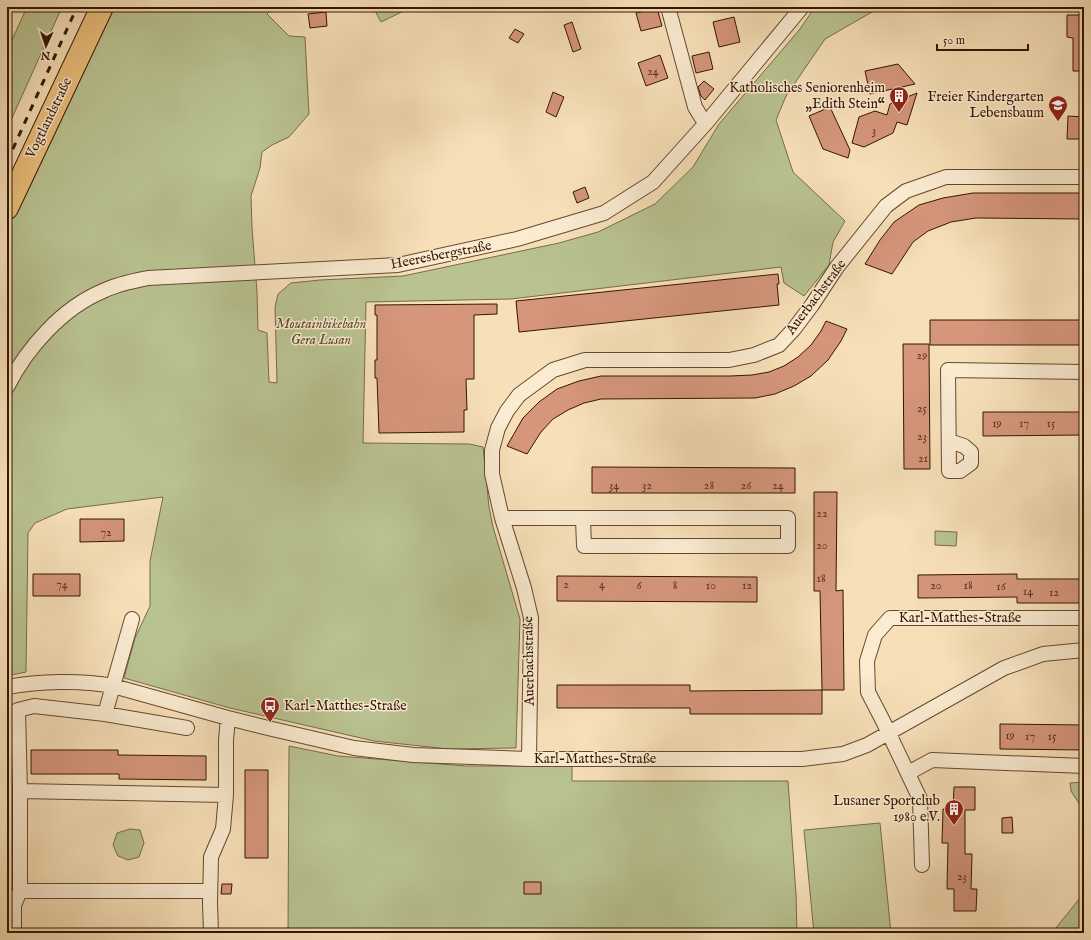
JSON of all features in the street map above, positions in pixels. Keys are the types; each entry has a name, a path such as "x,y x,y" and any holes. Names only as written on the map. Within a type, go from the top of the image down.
{"main road":[{"name":"Vogtlandstraße","path":"7,208 102,7"}],"street":[{"path":"668,7 695,106 701,117 707,122"},
{"name":"Heeresbergstraße","path":"7,387 33,348 55,324 77,305 103,291 125,283 148,278 398,265 517,239 604,213 653,182 707,122 802,7"},
{"name":"Auerbachstraße","path":"529,759 531,618 524,588 502,518 492,474 492,450 498,428 507,411 519,395 553,370 585,360 729,360 754,355 779,345 812,306 837,267 886,206 906,191 946,177 1084,177"},
{"path":"949,441 948,370 1084,372"},
{"path":"502,518 788,518 788,546 584,546 583,519"},
{"name":"Karl-Matthes-Straße","path":"922,865 920,799 868,692 867,665 875,635 890,618 1084,618"},
{"path":"105,714 132,619"},
{"name":"Karl-Matthes-Straße","path":"7,686 26,683 95,682 228,718 354,748 413,755 529,759 802,759 843,754 867,745 1004,668 1043,654 1084,650"},
{"path":"14,933 14,905 20,891 20,791 12,713 34,706 105,714 187,728"},
{"path":"211,933 210,856 223,829 226,795 226,740 228,718"},
{"path":"908,773 932,760 1084,766"},
{"path":"20,791 226,795"},
{"path":"20,891 210,891"}],"green space":[{"path":"27,7 62,7 7,129 7,51"},
{"name":"Moutainbikebahn Gera Lusan","path":"110,7 274,7 267,14 289,36 305,37 309,114 289,137 272,145 262,152 260,168 251,196 258,330 267,333 269,382 277,383 275,307 278,294 291,283 403,276 559,243 598,232 655,204 693,167 719,124 800,29 815,7 872,7 872,12 825,39 786,96 776,120 793,172 845,221 833,242 829,265 804,296 784,283 781,267 511,299 366,302 363,443 469,444 483,447 489,507 493,527 520,619 516,748 448,749 374,741 230,708 124,678 135,638 150,606 150,561 163,497 67,509 35,523 28,533 26,672 7,676 7,227"},
{"path":"373,7 412,7 381,22"},
{"path":"935,531 957,532 956,546 935,545"},
{"path":"289,746 338,756 466,766 572,766 572,781 788,781 796,894 797,933 288,933"},
{"path":"1084,782 1084,811 1071,791 1070,783"},
{"path":"880,823 891,933 814,933 804,830"},
{"path":"130,829 140,830 144,843 139,857 128,860 118,856 113,845 117,833"},
{"path":"1084,893 1084,933 1052,933"}],"building":[{"path":"657,8 662,26 641,31 636,13"},
{"path":"326,12 327,26 310,28 308,14"},
{"path":"1067,15 1084,15 1084,71 1073,71 1073,38 1067,37"},
{"path":"734,17 740,42 719,47 713,22"},
{"path":"572,22 581,49 573,52 564,25"},
{"path":"515,29 524,34 518,43 509,38"},
{"path":"709,52 713,69 696,73 692,56"},
{"path":"660,55 668,78 646,86 638,63"},
{"path":"898,64 915,84 870,94 865,71"},
{"path":"704,81 714,89 705,100 701,96 698,87"},
{"path":"553,92 564,97 556,117 546,112"},
{"path":"917,93 907,125 897,122 893,133 864,147 852,143 859,117 875,111 887,115 890,104"},
{"path":"830,107 850,150 848,158 823,149 809,116"},
{"path":"1068,116 1084,117 1084,139 1067,139"},
{"path":"585,187 589,198 577,203 573,192"},
{"path":"973,193 1084,193 1084,219 976,218 951,222 928,231 913,242 892,274 865,264 880,240 894,222 919,205 943,198"},
{"path":"778,274 779,284 777,284 779,305 519,332 516,301"},
{"path":"497,304 497,314 474,315 474,379 466,379 467,410 464,410 464,432 379,433 377,378 375,378 375,360 377,360 377,315 375,315 375,305"},
{"path":"930,320 1084,320 1084,345 930,345"},
{"path":"826,321 847,329 828,360 811,376 794,386 775,394 755,398 601,399 584,403 553,419 541,432 527,454 507,446 523,418 539,402 557,389 579,381 601,376 730,376 752,375 769,372 784,366 798,357 811,345"},
{"path":"903,344 929,344 930,469 904,469"},
{"path":"983,412 1084,412 1084,435 983,436"},
{"path":"592,467 795,468 795,493 592,493"},
{"path":"814,492 837,492 836,591 843,590 844,690 822,690 820,591 814,591"},
{"path":"80,519 124,519 124,541 80,542"},
{"path":"33,574 80,574 80,596 33,596"},
{"path":"1017,574 1017,579 1084,579 1084,603 1017,603 1017,597 918,598 918,575"},
{"path":"557,576 757,577 757,602 557,601"},
{"path":"557,685 690,685 690,691 822,690 822,714 690,714 690,708 557,708"},
{"path":"1000,724 1084,725 1084,750 1000,749"},
{"path":"31,750 118,750 118,755 206,756 206,780 119,779 119,774 31,774"},
{"path":"245,770 268,770 268,858 245,858"},
{"path":"954,787 975,787 975,810 965,810 965,854 972,854 971,889 977,889 976,911 954,911 954,889 947,889 948,843 942,843 943,809 953,809"},
{"path":"1012,817 1013,833 1002,833 1002,818"},
{"path":"524,882 541,882 541,894 524,894"},
{"path":"222,884 232,884 231,894 221,894"}],"railway":[{"path":"7,162 77,7"}],"place":[{"name":"Katholisches Seniorenheim „Edith Stein“","path":"899,113"},
{"name":"Freier Kindergarten Lebensbaum","path":"1058,122"},
{"name":"Karl-Matthes-Straße","path":"270,723"},
{"name":"Lusaner Sportclub 1980 e.V.","path":"954,826"}]}
